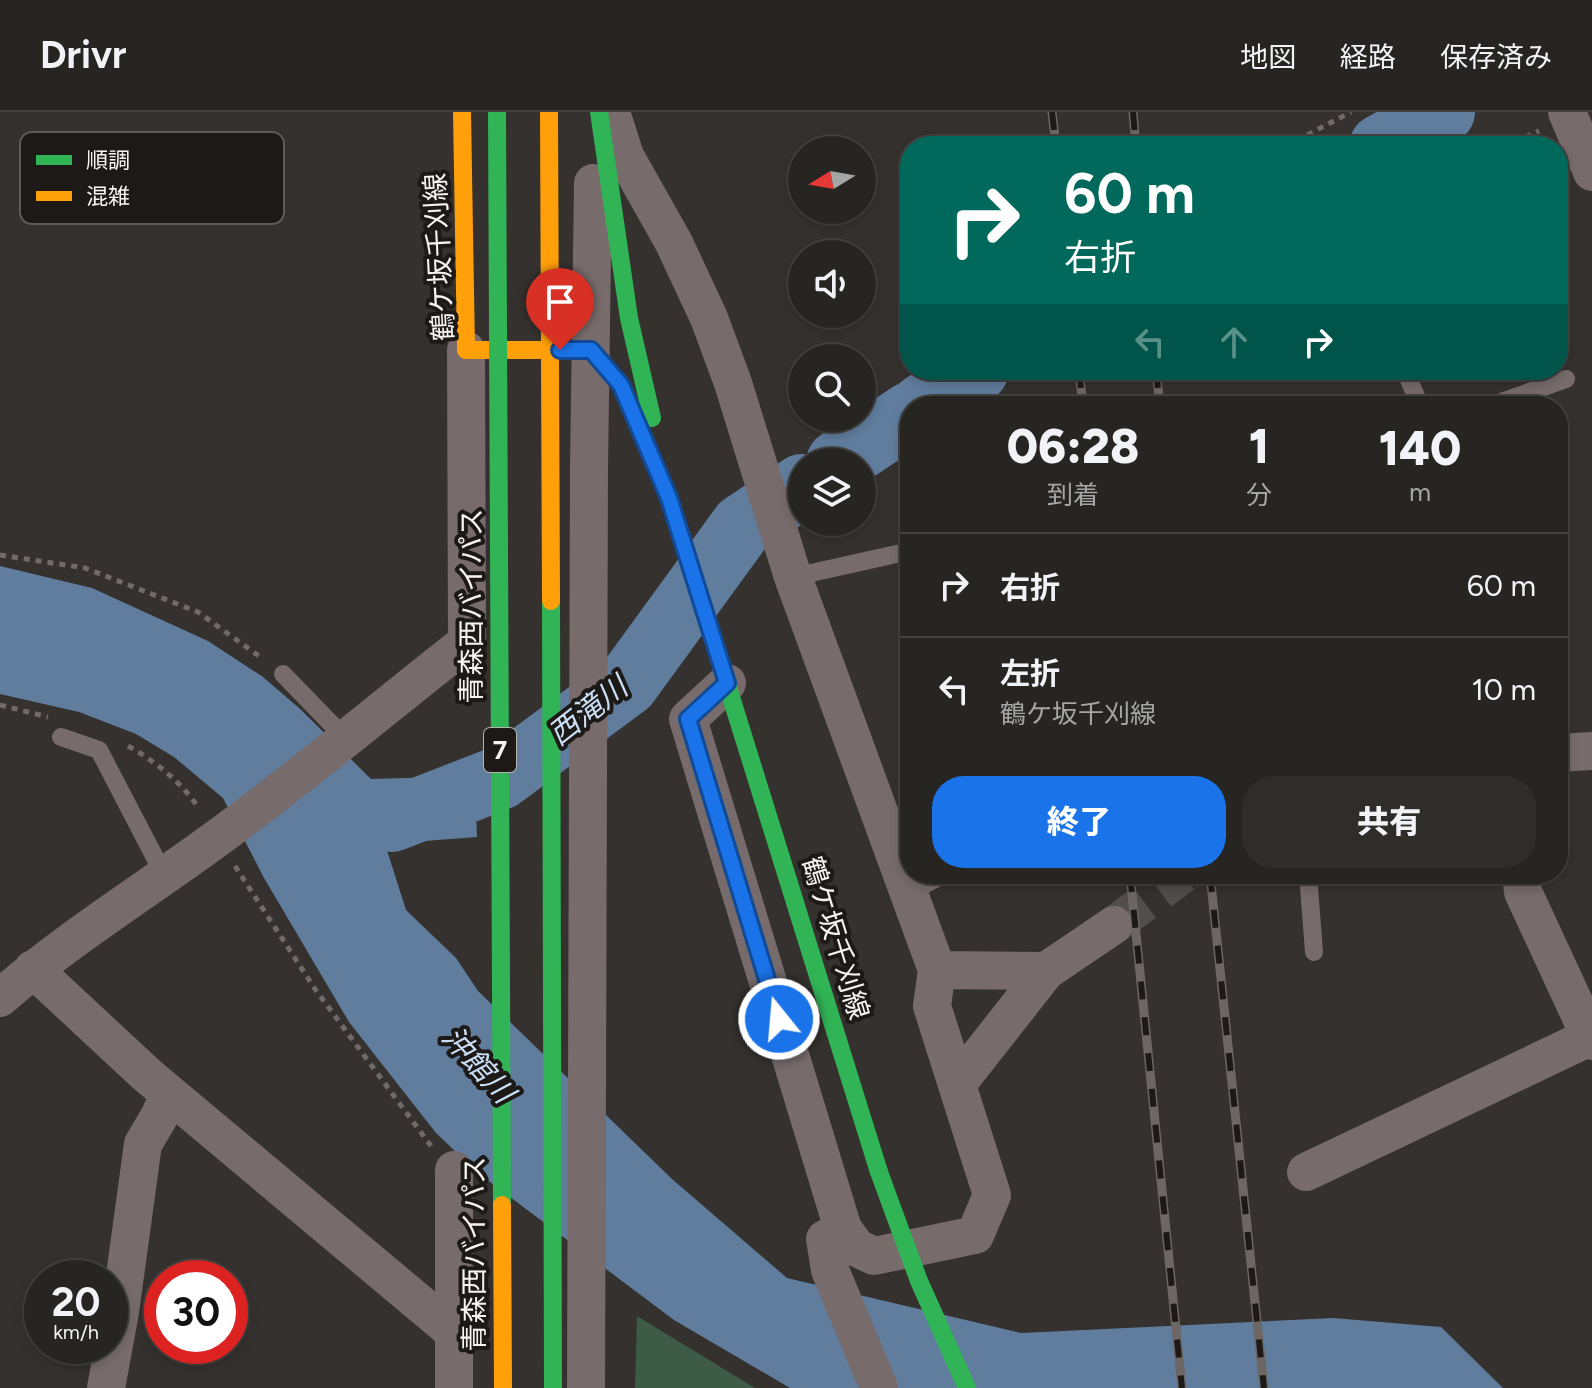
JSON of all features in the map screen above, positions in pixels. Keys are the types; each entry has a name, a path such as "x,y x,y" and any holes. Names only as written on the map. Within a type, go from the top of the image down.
{"main road":[{"name":"鶴ケ坂千刈線","path":"462,112 466,350 591,350 621,385 669,498"},
{"name":"青森西バイパス","path":"497,112 503,1388"},
{"name":"7","path":"549,112 553,1388"},
{"name":"鶴ケ坂千刈線","path":"597,112 629,318 669,498 879,1172 919,1281 967,1388"}],"street":[{"path":"586,1388 589,469 597,112"},
{"path":"611,112 625,156 674,243 709,318 733,383 793,577 900,871"},
{"path":"1567,112 1592,172"},
{"path":"455,1333 169,1095 9,986 223,834 347,740 467,642 466,350"},
{"path":"467,590 589,588"},
{"path":"727,683 688,719 843,1229 857,1248 874,1256 975,1235 992,1195 932,1006 937,970 905,884"},
{"path":"1568,752 1592,751"},
{"path":"1306,1172 1591,1039 1523,892 1522,884"},
{"path":"958,1083 1046,971 1114,925"},
{"path":"937,970 1046,971"},
{"path":"106,1388 120,1312 135,1183 143,1144 169,1095"},
{"path":"454,1170 454,1388"},
{"path":"843,1229 825,1239 830,1270 879,1388"}],"lane":[{"path":"1518,396 1563,380"},
{"path":"793,577 900,553"},
{"path":"283,674 347,740"},
{"path":"61,737 99,750 164,875"},
{"path":"908,893 926,884"},
{"path":"1309,884 1314,952"}],"path":[{"path":"1305,136 1351,112"},
{"path":"0,555 85,568 198,612 283,674"},
{"path":"223,834 245,883 332,1012 426,1142 454,1170"}],"green space":[{"path":"637,1316 755,1388 635,1388"}],"water":[{"name":"沖館川","path":"0,566 92,588 208,641 263,677 371,779 442,777 474,767 477,837 385,844 406,910 456,958 478,991 672,1179 787,1278 1021,1333 1333,1318 1441,1327 1503,1388 790,1388 674,1320 478,1173 436,1133 349,1022 264,878 223,798 174,757 136,734 79,712 0,694"}],"waterway":[{"name":"西滝川","path":"1399,136 1443,112"},
{"name":"西滝川","path":"937,396 962,380"},
{"name":"西滝川","path":"859,448 900,421"},
{"name":"西滝川","path":"392,820 500,778 627,684 742,526 788,495"}],"tunnel":[{"path":"1114,925 1169,884"}],"railway":[{"path":"1052,112 1055,136"},
{"path":"1133,112 1135,136"},
{"path":"1080,380 1082,396"},
{"path":"1157,380 1159,396"},
{"path":"1131,884 1182,1388"},
{"path":"1211,884 1264,1388"}],"traffic: fast":[{"path":"497,112 502,1205"},
{"path":"599,112 629,318 652,418"},
{"path":"595,355 621,385 669,498 879,1172"},
{"path":"551,601 553,1388"},
{"path":"879,1172 919,1281 967,1388"}],"traffic: slow":[{"path":"462,112 466,350 591,350 595,355"},
{"path":"549,112 551,601"},
{"path":"502,1205 503,1388"}],"route":[{"path":"560,350 591,350 621,385 669,498 727,683 688,719 779,1019"}]}
